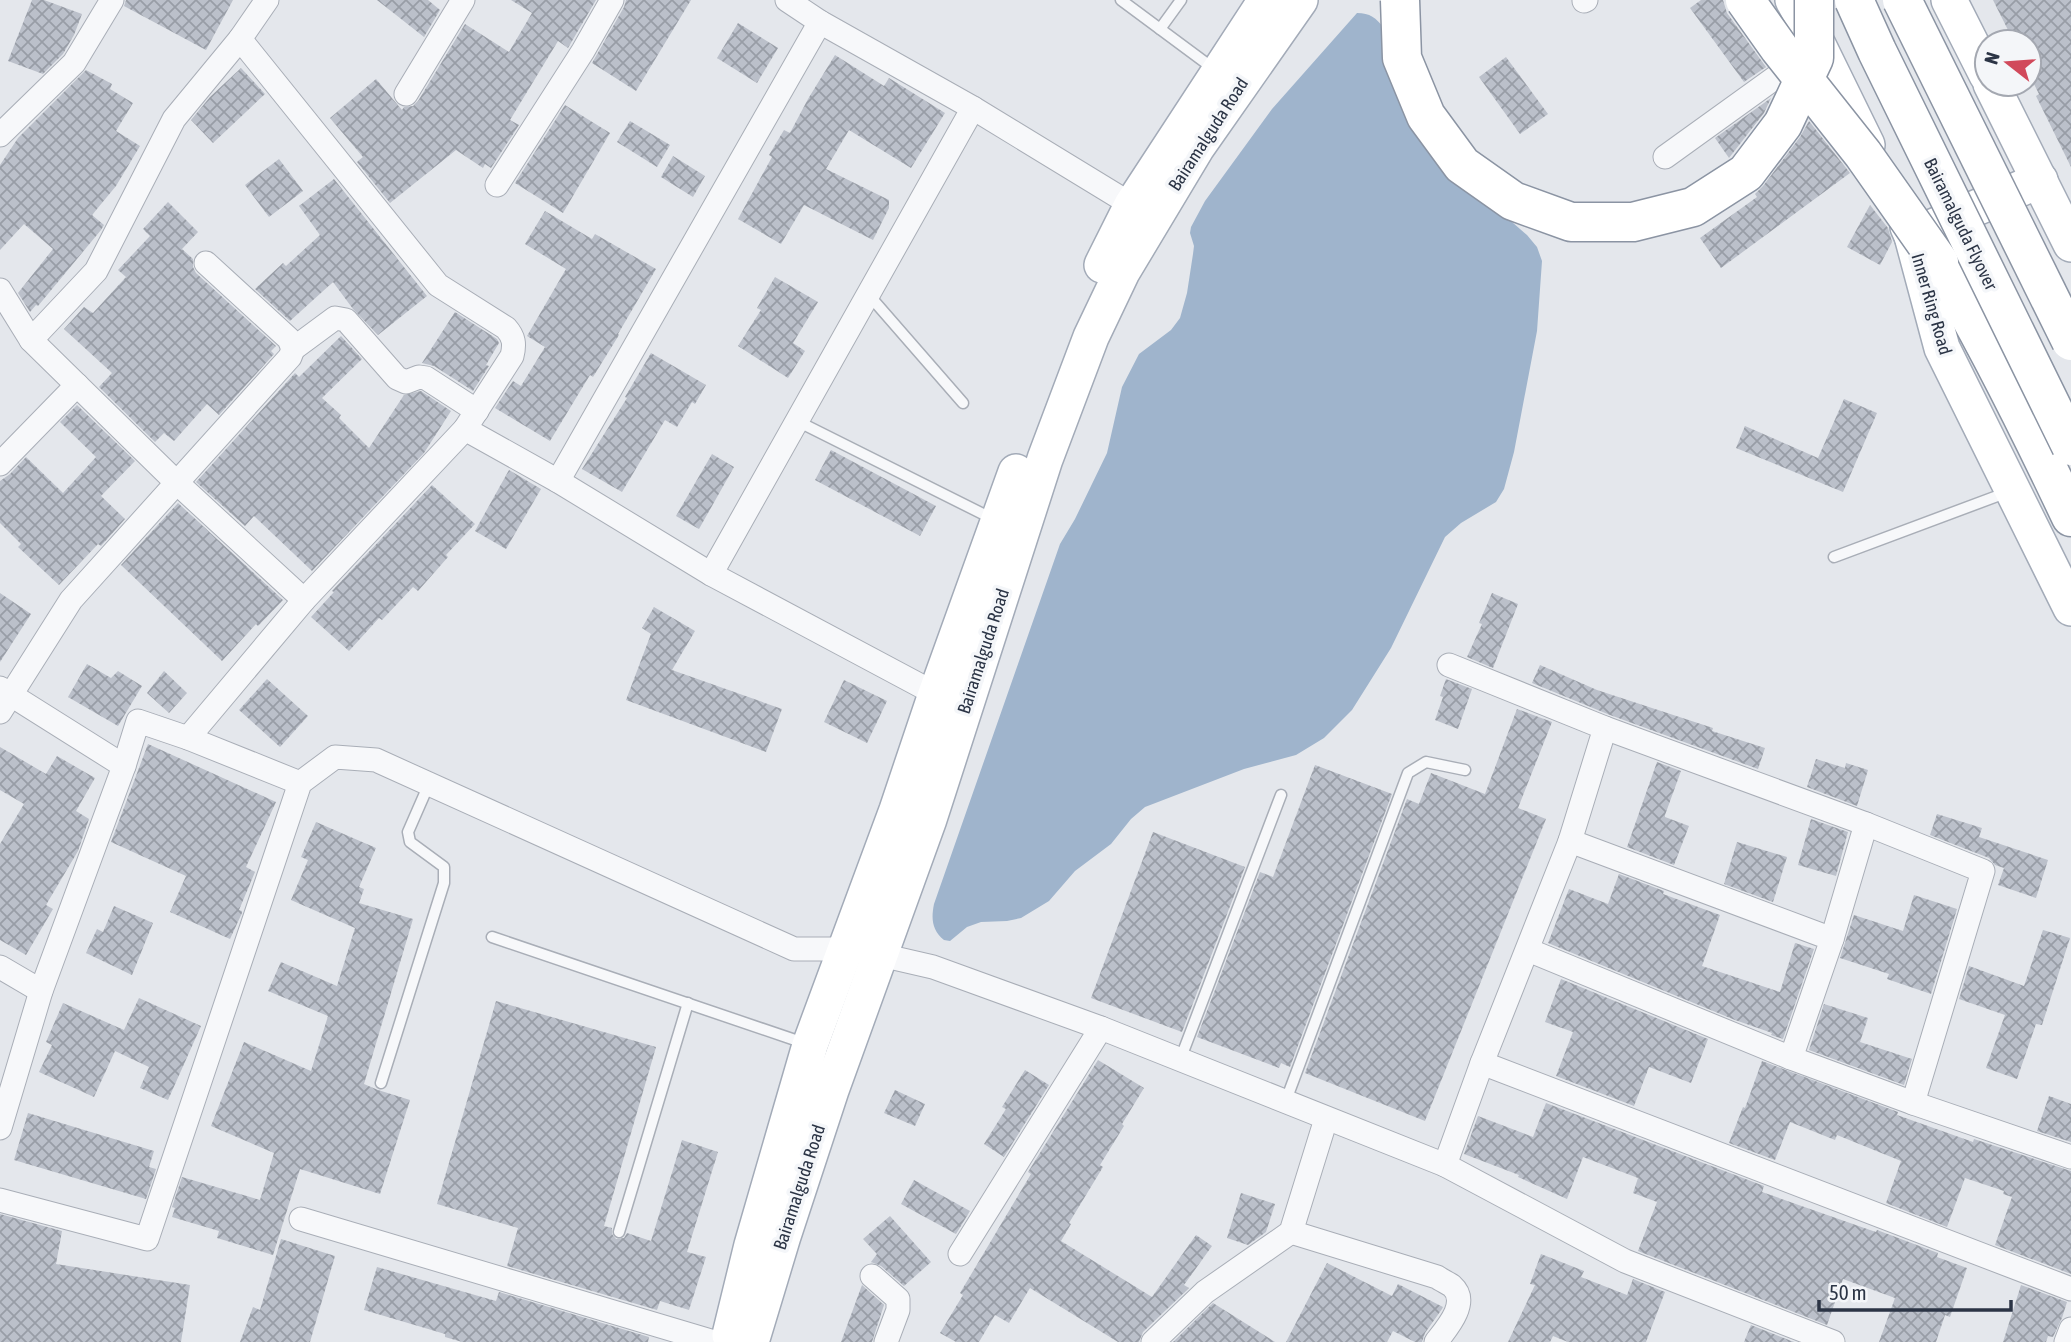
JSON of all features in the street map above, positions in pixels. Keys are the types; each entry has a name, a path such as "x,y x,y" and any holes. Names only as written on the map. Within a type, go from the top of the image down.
{"highway":[{"path":"1400,0 1402,58 1426,116 1462,165 1513,201 1571,222 1633,222 1693,207 1746,173 1783,124 1814,58 1814,0"},
{"path":"1745,0 1779,48 1863,154 1939,262 2040,450 2071,517"},
{"name":"Bairamalguda Flyover","path":"1854,0 2071,446"},
{"path":"1902,0 2071,341"}],"main road":[{"name":"Bairamalguda Road","path":"729,1342 752,1245 810,1045 846,949 913,815 1091,337 1122,272 1197,147 1231,68 1266,0"},
{"name":"Bairamalguda Road","path":"751,1342 831,1090 881,955 913,815 936,694 1034,426 1105,259 1132,205 1231,68 1300,0"},
{"name":"Inner Ring Road","path":"1793,0 1912,236 1942,348 2071,608"},
{"path":"1950,1 1973,47"},
{"path":"1999,98 2071,244"},
{"path":"1912,236 2040,180"}],"street":[{"path":"0,135 74,63 112,0"},
{"path":"32,340 96,271 174,119 240,39 267,0"},
{"path":"406,93 463,0"},
{"path":"497,185 583,51 612,0"},
{"path":"787,0 820,22 973,108 1132,205"},
{"path":"558,481 820,22"},
{"path":"188,738 304,600 471,420 512,356 515,346 513,336 506,328 438,285 240,39"},
{"path":"1665,157 1819,47"},
{"path":"711,574 973,108"},
{"path":"206,263 289,339 293,349"},
{"path":"0,290 32,340 176,482 304,600"},
{"path":"124,766 4,699 71,600 290,357 293,349 335,318 346,320 397,378 406,382 419,377 426,378 471,420 558,481 711,574 936,694"},
{"path":"0,464 77,385"},
{"path":"1449,665 1605,728 1866,824 1983,872 1913,1103"},
{"path":"0,1128 41,991 138,721 300,783"},
{"path":"1445,1165 1482,1063 1570,841 1605,728"},
{"path":"0,1200 147,1239 300,783 335,757 376,760 794,949 846,949 933,967 1101,1028 1445,1165 1625,1262 1833,1342"},
{"path":"1791,1058 1832,939 1866,824"},
{"path":"1570,841 1832,939"},
{"path":"1528,950 1791,1058 2071,1157"},
{"path":"0,967 41,991"},
{"path":"960,1254 1101,1028"},
{"path":"1482,1063 2071,1289"},
{"path":"1153,1342 1205,1292 1291,1233 1326,1119"},
{"path":"301,1219 714,1342"},
{"path":"1291,1233 1437,1278 1453,1287 1459,1297 1458,1309 1444,1340"},
{"path":"872,1276 898,1299 898,1310 886,1342"},
{"path":"2066,1342 2071,1329"}],"lane":[{"path":"1121,0 1160,29 1231,68"},
{"path":"1160,29 1181,0"},
{"path":"868,294 963,403"},
{"path":"797,421 998,522"},
{"path":"1833,557 2012,491"},
{"path":"1285,1103 1408,773 1426,762 1465,770"},
{"path":"381,1083 444,883 444,867 411,842 408,832 429,783"},
{"path":"1180,1060 1281,795"},
{"path":"492,937 810,1045"},
{"path":"619,1232 688,1003"}],"water":[{"path":"1357,13 1372,17 1384,28 1504,215 1537,247 1542,261 1537,331 1514,452 1504,489 1496,502 1461,523 1445,537 1391,648 1352,710 1324,738 1296,755 1244,769 1145,807 1131,819 1111,844 1075,871 1049,901 1021,918 981,922 967,927 950,941 944,940 933,924 934,904 1060,544 1107,453 1122,387 1139,354 1171,330 1180,318 1194,246 1191,227 1205,201 1272,109"}],"building":[{"path":"32,0 44,0 82,14 63,54 43,74 8,61"},
{"path":"126,0 233,0 206,50 124,6"},
{"path":"377,0 428,0 440,10 424,37"},
{"path":"511,0 596,0 568,48 558,41 510,120 519,125 491,168 485,164 483,168 456,150 390,203 357,162 363,157 330,118 376,79 402,110 404,107 413,106 465,24 509,52 532,13"},
{"path":"626,0 691,0 636,91 592,63"},
{"path":"1701,0 1723,0 1727,13 1766,67 1744,82 1690,8"},
{"path":"1993,0 2071,0 2071,167 2037,98 2043,98 2043,28 2007,28"},
{"path":"738,23 778,48 757,83 717,58"},
{"path":"835,55 884,86 889,78 945,113 911,168 849,130 826,169 889,200 889,208 873,240 804,205 781,244 738,219 772,157 769,155 784,130 790,133"},
{"path":"1506,57 1548,114 1520,134 1479,77"},
{"path":"241,68 265,94 213,143 191,120 210,97"},
{"path":"86,70 112,84 110,89 133,103 116,131 140,146 116,186 92,215 104,225 101,230 38,306 30,312 18,293 53,249 24,224 0,250 0,165 18,138"},
{"path":"1771,98 1764,113 1729,158 1715,138"},
{"path":"565,105 610,133 563,213 515,183"},
{"path":"630,121 670,145 657,167 617,142"},
{"path":"1809,121 1850,173 1721,268 1700,238 1757,197 1755,194 1800,137"},
{"path":"673,156 705,176 693,197 661,177"},
{"path":"279,159 303,191 269,217 245,185"},
{"path":"334,179 427,296 378,335 353,309 333,282 290,321 255,289 283,263 286,266 320,235 299,206"},
{"path":"168,202 198,232 182,249 193,259 196,273 276,346 271,351 274,354 219,415 207,404 174,441 164,433 155,442 99,387 112,373 64,329 84,307 93,313 126,277 118,270 150,236 143,229"},
{"path":"1870,205 1888,228 1892,242 1880,265 1847,247"},
{"path":"545,211 592,239 595,234 656,269 619,335 593,377 590,375 550,441 495,408 513,381 521,386 545,347 527,336 566,269 525,244"},
{"path":"775,277 818,302 793,343 805,351 788,378 738,346 761,310 757,308"},
{"path":"455,312 497,339 499,343 486,365 489,366 473,391 434,366 422,363"},
{"path":"341,336 362,359 322,398 341,415 339,418 369,448 404,395 421,391 451,411 424,453 312,571 254,516 245,526 196,482 295,373 299,377"},
{"path":"651,353 706,385 677,427 665,420 622,492 582,469 627,398 625,397"},
{"path":"1844,399 1877,413 1843,492 1736,448 1745,426 1818,458"},
{"path":"77,405 135,461 101,496 125,519 101,546 98,544 59,585 18,547 21,544 0,523 0,481 26,457 63,493 96,457 60,422"},
{"path":"831,450 936,506 920,536 815,480"},
{"path":"712,454 734,467 699,529 676,516"},
{"path":"509,470 541,489 506,549 475,531"},
{"path":"432,485 475,524 418,591 413,587 382,620 379,618 349,651 311,617"},
{"path":"178,503 283,600 258,626 256,624 222,661 121,565"},
{"path":"0,593 31,614 0,662"},
{"path":"1492,593 1518,604 1493,668 1467,657"},
{"path":"654,607 695,631 672,670 782,709 766,752 626,700 651,634 642,628"},
{"path":"87,664 111,678 118,671 142,686 118,726 68,697"},
{"path":"1540,665 1597,690 1765,748 1758,769 1610,715 1532,683"},
{"path":"164,671 187,693 169,713 147,693"},
{"path":"267,679 308,716 280,747 239,710"},
{"path":"1446,679 1472,689 1458,729 1435,720"},
{"path":"844,680 887,701 867,743 824,722"},
{"path":"1517,709 1552,722 1518,808 1546,819 1425,1121 1305,1073 1407,799 1419,804 1431,773 1485,794"},
{"path":"148,744 276,802 246,867 255,872 239,910 242,913 230,939 170,912 186,876 111,842"},
{"path":"0,747 46,774 57,756 95,778 76,811 89,819 78,851 46,905 53,909 26,955 0,940 0,844 24,804 0,790"},
{"path":"1816,759 1845,768 1846,763 1868,770 1857,806 1807,787"},
{"path":"1657,762 1681,771 1665,815 1689,826 1674,865 1627,847"},
{"path":"1315,765 1392,794 1290,1067 1281,1063 1279,1068 1197,1037 1260,872 1273,877"},
{"path":"1937,814 1982,828 1979,837 2048,860 2036,898 1998,885 2004,868 1995,865 1989,858 1930,835"},
{"path":"1811,819 1848,832 1836,876 1798,865"},
{"path":"316,822 376,848 359,887 364,889 359,903 413,919 364,1084 410,1100 380,1194 300,1169 273,1255 217,1238 219,1231 172,1217 175,1208 172,1207 182,1177 260,1200 274,1153 211,1126 244,1042 311,1071 328,1016 268,991 281,962 337,986 355,928 291,900 308,860 301,857"},
{"path":"1153,832 1245,867 1182,1032 1091,998"},
{"path":"1737,842 1787,857 1773,902 1724,884"},
{"path":"1619,874 1720,915 1702,966 1780,992 1795,943 1814,949 1783,1039 1548,943 1569,889 1608,904"},
{"path":"1914,895 1957,909 1931,994 1887,979 1889,974 1840,958 1854,915 1903,931"},
{"path":"114,906 153,923 132,975 86,953 97,929 103,932"},
{"path":"2043,930 2070,938 2042,1025 2036,1024 2017,1079 1986,1068 2005,1015 1959,999 1969,966 2024,986"},
{"path":"1561,979 1708,1039 1691,1083 1649,1067 1634,1106 1556,1076 1573,1032 1545,1022"},
{"path":"139,998 201,1026 168,1100 140,1088 149,1067 115,1051 94,1097 39,1072 52,1045 46,1042 63,1003 124,1030"},
{"path":"496,1001 656,1047 604,1226 612,1228 616,1239 624,1238 627,1233 651,1241 682,1140 718,1152 687,1252 706,1257 689,1310 660,1301 657,1310 507,1266 518,1228 437,1204"},
{"path":"1824,1004 1868,1018 1860,1042 1912,1059 1904,1085 1809,1050"},
{"path":"1098,1060 1144,1088 1122,1124 1124,1126 1100,1165 1103,1167 1061,1241 1152,1297 1196,1235 1212,1246 1184,1285 1189,1288 1143,1332 1139,1342 1118,1342 1030,1288 1009,1323 995,1315 979,1342 956,1342 940,1333 963,1295 960,1293 1031,1174 1028,1172"},
{"path":"1762,1061 1898,1112 1897,1115 1973,1142 1974,1139 2071,1171 2071,1274 1995,1245 2012,1197 2003,1194 2004,1191 1965,1178 1947,1227 1886,1203 1901,1161 1837,1135 1835,1140 1790,1122 1775,1160 1729,1143"},
{"path":"1025,1070 1049,1085 1004,1157 984,1144 1006,1109 1002,1107"},
{"path":"895,1090 925,1104 915,1126 884,1113"},
{"path":"2049,1096 2071,1104 2071,1142 2037,1131"},
{"path":"1546,1103 1764,1186 1762,1192 1876,1232 1877,1230 1938,1253 1937,1257 1967,1268 1950,1317 1945,1315 1936,1342 1879,1342 1895,1298 1843,1279 1827,1325 1638,1251 1657,1202 1633,1193 1638,1178 1583,1157 1567,1199 1518,1177 1519,1175 1464,1154 1478,1116 1533,1137"},
{"path":"28,1113 154,1151 149,1167 156,1169 146,1199 14,1160"},
{"path":"914,1180 970,1211 956,1234 901,1204"},
{"path":"1241,1193 1275,1204 1266,1232 1248,1245 1227,1238"},
{"path":"0,1214 62,1231 56,1264 190,1285 181,1342 0,1342"},
{"path":"890,1216 931,1262 904,1286 881,1266 871,1262 877,1254 863,1239"},
{"path":"281,1239 335,1256 310,1342 240,1342 253,1307 260,1310"},
{"path":"1541,1254 1584,1271 1581,1277 1627,1295 1633,1279 1665,1292 1646,1342 1568,1342 1553,1336 1550,1342 1508,1342 1535,1285 1530,1284"},
{"path":"1327,1263 1392,1296 1398,1284 1443,1307 1422,1342 1415,1342 1393,1331 1387,1342 1286,1342"},
{"path":"377,1267 496,1301 499,1292 649,1337 648,1342 462,1342 445,1337 445,1334 364,1310"},
{"path":"862,1285 884,1305 872,1342 841,1342"},
{"path":"2021,1285 2067,1302 2053,1337 2048,1336 2046,1342 2003,1342"},
{"path":"1213,1303 1275,1342 1173,1342"},
{"path":"1751,1325 1794,1342 1744,1342"}]}
